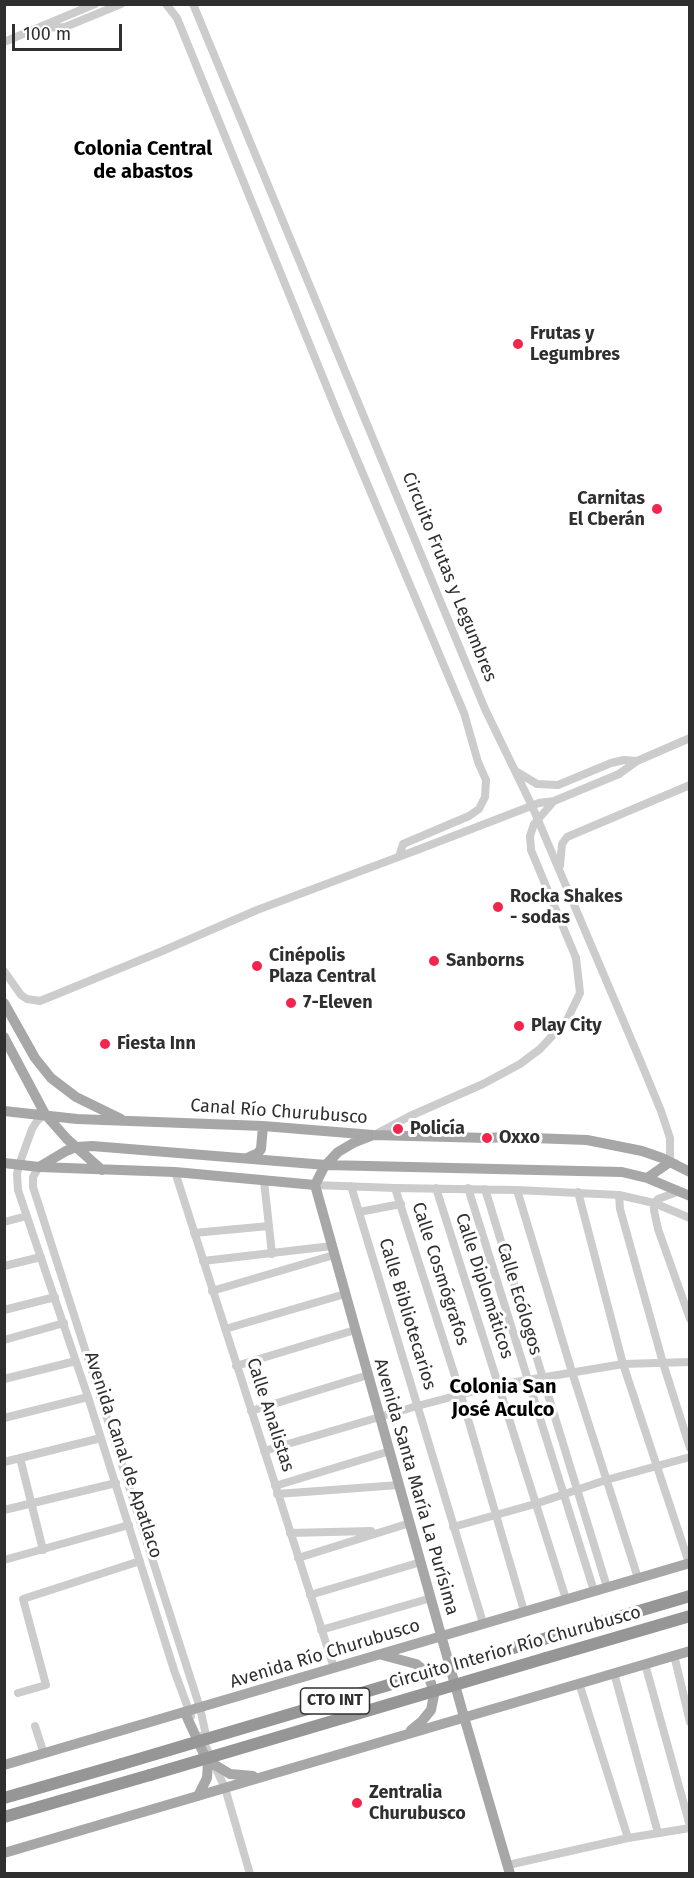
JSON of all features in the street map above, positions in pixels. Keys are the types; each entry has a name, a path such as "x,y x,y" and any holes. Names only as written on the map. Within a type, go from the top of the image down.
{"highway":[{"name":"Circuito Interior Río Churubusco","path":"4,1798 690,1596"},
{"name":"Circuito Interior Río Churubusco","path":"4,1817 690,1616"}],"main road":[{"path":"4,1003 35,1058 51,1078 76,1097 127,1122"},
{"path":"4,1037 45,1114 76,1147 102,1170"},
{"name":"Canal Río Churubusco","path":"4,1111 77,1119 263,1126 373,1135 587,1140 631,1148 690,1172"},
{"path":"244,1158 254,1155 261,1149 263,1126"},
{"path":"4,1163 39,1167 175,1172 315,1185 326,1165 346,1146 373,1135"},
{"path":"39,1167 76,1147 99,1146 326,1165 608,1171 647,1178 686,1194"},
{"path":"647,1178 670,1162"},
{"name":"Avenida Santa María La Purísima","path":"315,1185 441,1636 509,1869"},
{"name":"Avenida Río Churubusco","path":"4,1765 689,1563"},
{"path":"4,1853 690,1651"},
{"path":"381,1654 417,1664 425,1671 432,1683 434,1695 431,1710 406,1734"},
{"path":"191,1711 208,1763 207,1778 198,1796"},
{"path":"215,1765 230,1774 267,1776"}],"street":[{"path":"4,42 95,4"},
{"path":"37,28 65,27 121,4"},
{"path":"166,4 177,18 199,70 339,417 464,713 478,762 486,780 485,798 479,809 469,816 403,844 399,857"},
{"name":"Circuito Frutas y Legumbres","path":"193,4 485,709 517,772 560,870 661,1111 670,1138 670,1162"},
{"path":"4,971 21,996 40,1001 257,910 539,803 554,801 619,774 637,761 690,738"},
{"path":"517,772 537,784 558,785 612,763 624,760 637,761"},
{"path":"560,870 562,844 567,837 690,785"},
{"path":"373,1135 483,1084 520,1064 540,1049 567,1020 580,993 576,958 531,850 530,836 534,824 554,801"},
{"path":"19,1165 34,1125 45,1114"},
{"path":"670,1162 690,1167"},
{"name":"Avenida Canal de Apatlaco","path":"19,1165 16,1174 17,1184 116,1483 174,1670 225,1788 250,1874"},
{"name":"Avenida Canal de Apatlaco","path":"39,1167 34,1173 32,1184 191,1711"},
{"name":"Calle Analistas","path":"175,1172 334,1668"},
{"path":"264,1181 272,1254"},
{"path":"315,1185 468,1188 619,1195 654,1203 690,1218"},
{"name":"Calle Bibliotecarios","path":"351,1186 483,1623"},
{"name":"Calle Cosmógrafos","path":"395,1188 461,1395 524,1611"},
{"name":"Calle Diplomáticos","path":"436,1188 566,1599"},
{"name":"Calle Ecólogos","path":"468,1188 594,1591"},
{"path":"485,1189 607,1587"},
{"path":"517,1190 638,1578"},
{"path":"578,1192 623,1365 689,1563"},
{"path":"654,1203 658,1199 686,1194"},
{"path":"619,1195 620,1209 663,1363 690,1448"},
{"path":"654,1203 658,1229 690,1318"},
{"path":"359,1212 400,1204"},
{"path":"4,1222 27,1216"},
{"path":"194,1233 269,1226"},
{"path":"203,1261 333,1251"},
{"path":"212,1291 333,1251"},
{"path":"4,1266 42,1257"},
{"path":"48,1277 61,1274"},
{"path":"225,1329 345,1294"},
{"path":"4,1310 55,1297"},
{"path":"4,1340 64,1323"},
{"path":"236,1366 355,1330"},
{"path":"4,1379 76,1361"},
{"path":"264,1451 498,1385 623,1365 690,1362"},
{"path":"251,1411 368,1375"},
{"path":"4,1418 88,1397"},
{"path":"4,1462 101,1438"},
{"path":"276,1490 390,1451"},
{"path":"453,1527 690,1457"},
{"path":"20,1458 43,1550"},
{"path":"4,1510 116,1483"},
{"path":"276,1490 399,1485"},
{"path":"298,1558 410,1523"},
{"path":"4,1560 129,1525"},
{"path":"290,1533 381,1531"},
{"path":"18,1693 46,1685 23,1599 140,1561"},
{"path":"310,1595 421,1562"},
{"path":"321,1630 431,1598"},
{"path":"674,1655 690,1722"},
{"path":"509,1869 628,1838 690,1827 645,1664"},
{"path":"614,1673 658,1833"},
{"path":"579,1683 628,1838"},
{"path":"35,1725 44,1754"}],"place":[{"name":"Frutas y Legumbres","path":"518,344"},
{"name":"Carnitas El Cberán","path":"657,509"},
{"name":"Rocka Shakes - sodas","path":"498,907"},
{"name":"Sanborns","path":"434,961"},
{"name":"Cinépolis Plaza Central","path":"257,966"},
{"name":"7-Eleven","path":"291,1003"},
{"name":"Play City","path":"519,1026"},
{"name":"Fiesta Inn","path":"105,1044"},
{"name":"Policía","path":"398,1129"},
{"name":"Oxxo","path":"487,1138"},
{"name":"Zentralia Churubusco","path":"357,1803"}],"district":[{"name":"Colonia Central de abastos","path":"143,160"},
{"name":"Colonia San José Aculco","path":"503,1398"}]}
